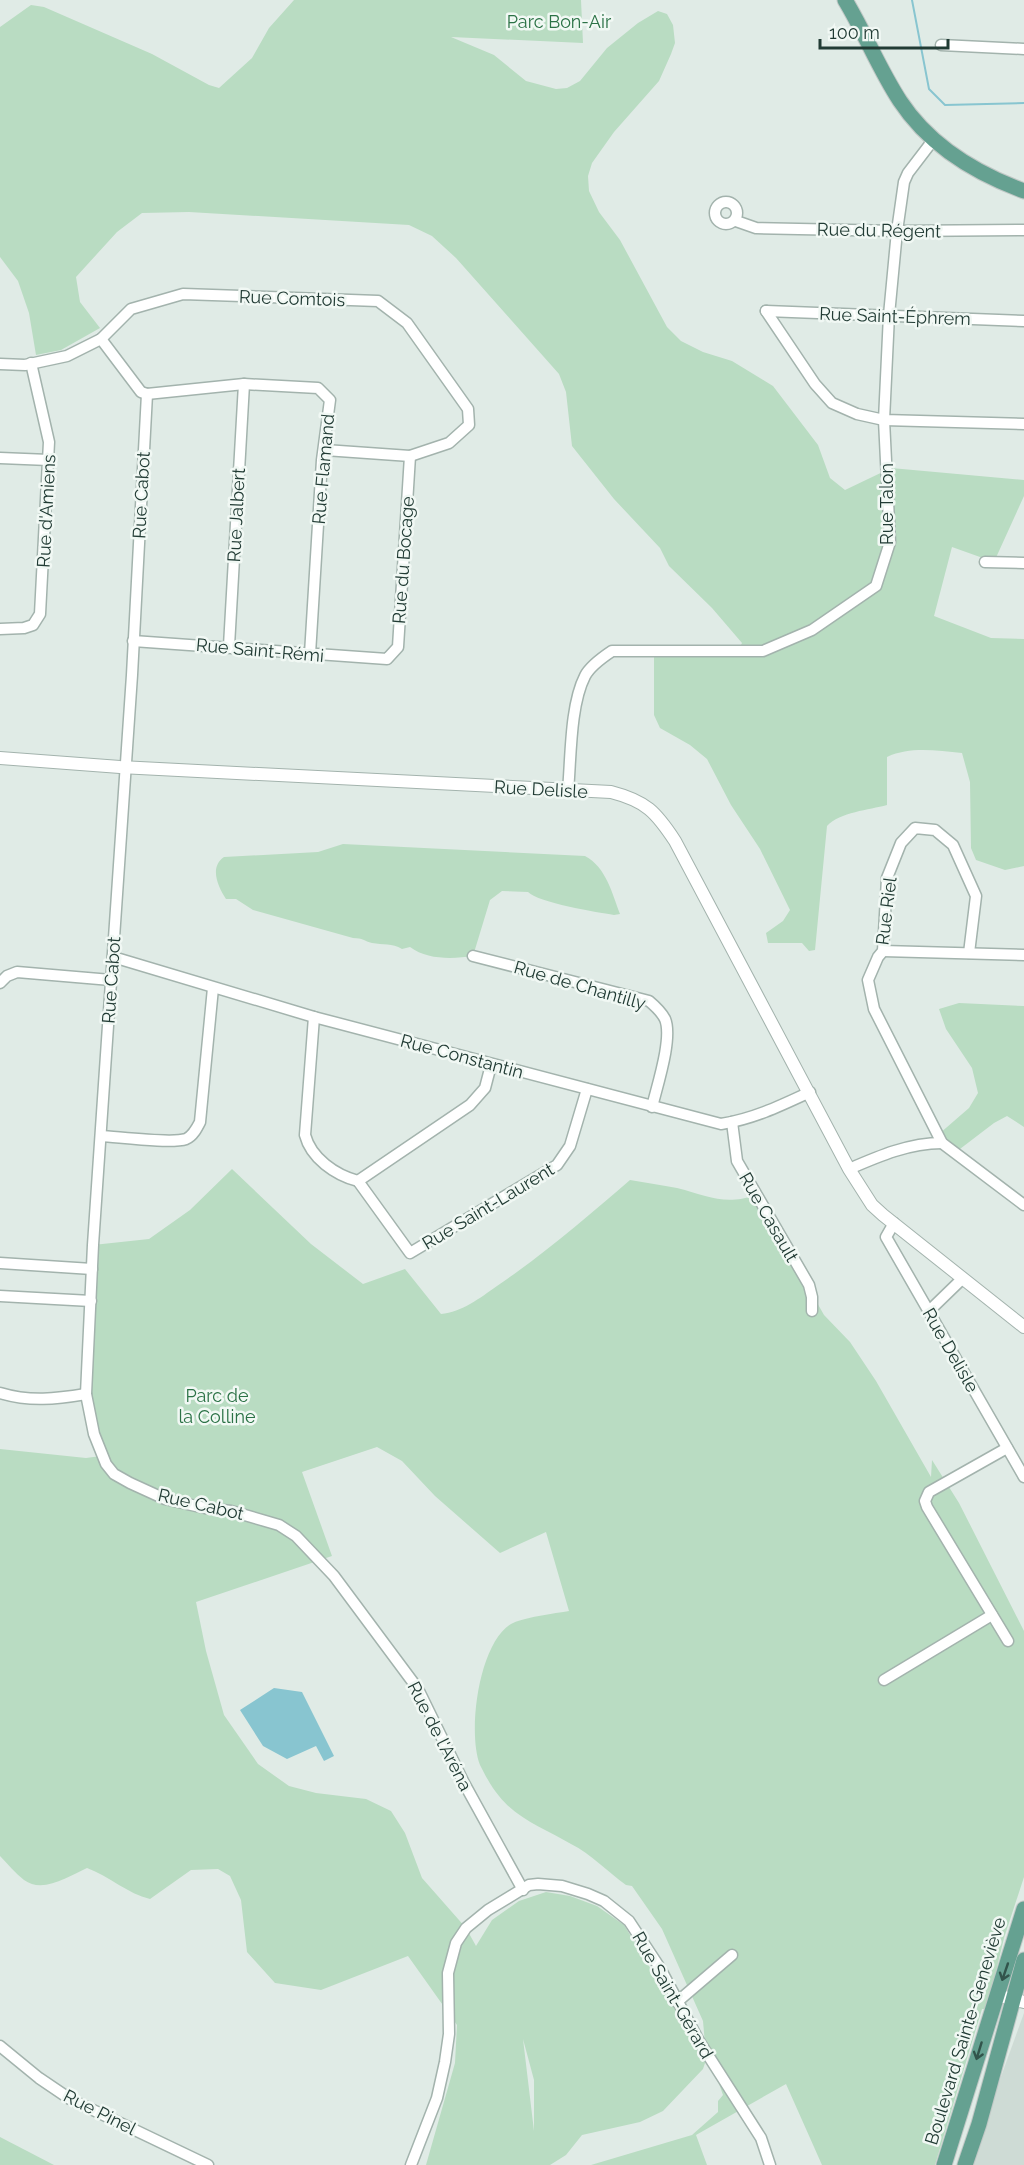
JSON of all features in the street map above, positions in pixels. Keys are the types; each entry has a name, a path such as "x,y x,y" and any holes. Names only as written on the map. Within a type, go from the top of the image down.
{"main road":[{"path":"845,0 900,101 913,119 965,164 1024,190"},
{"name":"Boulevard Sainte-Geneviève","path":"944,2165 1024,1909"},
{"name":"Boulevard Sainte-Geneviève","path":"965,2165 1018,2001 1024,1960"}],"street":[{"path":"941,45 1024,49"},
{"name":"Rue Talon","path":"568,791 576,702 586,675 604,656 612,651 763,651 812,630 876,586 890,542 884,420 889,315 897,231 904,182 908,172 934,139"},
{"name":"Rue du Régent","path":"736,221 756,228 897,231 1024,230"},
{"name":"Rue Comtois","path":"0,364 31,363 67,356 101,339 131,309 183,294 378,302 407,324 468,409 469,425 449,443 410,456"},
{"name":"Rue Saint-Éphrem","path":"884,420 857,414 832,403 783,338 766,311 1024,321"},
{"path":"101,339 141,392 147,394"},
{"name":"Rue d'Amiens","path":"0,629 24,628 33,625 40,614 49,442 31,363"},
{"name":"Rue Flamand","path":"147,394 244,384 318,388 330,400 310,654"},
{"name":"Rue Jalbert","path":"229,646 244,384"},
{"name":"Rue Cabot","path":"147,394 86,1394 101,1456 114,1474 165,1499 231,1511 265,1520"},
{"path":"884,420 1024,424"},
{"path":"325,450 410,456"},
{"name":"Rue du Bocage","path":"387,659 398,646 410,456"},
{"path":"0,458 49,460"},
{"path":"985,562 1024,563"},
{"name":"Rue Saint-Rémi","path":"133,640 387,659"},
{"name":"Rue Delisle","path":"0,758 611,792 637,801 655,813 675,842 857,1184 872,1205 1024,1327"},
{"name":"Rue Riel","path":"969,953 976,896 953,845 935,830 915,828 901,843 887,878 883,951 868,980 874,1009 942,1143 1024,1205"},
{"path":"883,951 1024,956"},
{"name":"Rue de Chantilly","path":"473,956 649,1001 664,1018 667,1027 666,1043 652,1107"},
{"name":"Rue Constantin","path":"113,957 314,1017 721,1124 765,1113 810,1092"},
{"path":"0,983 7,976 17,972 111,980"},
{"path":"101,1136 172,1140 187,1139 194,1133 200,1122 213,988"},
{"path":"314,1017 305,1134 308,1144 330,1168 345,1178 357,1181 470,1105 485,1088 490,1065"},
{"name":"Rue Saint-Laurent","path":"357,1181 410,1253 557,1165 570,1146 588,1089"},
{"name":"Rue Casault","path":"732,1122 736,1161 809,1285 812,1311"},
{"path":"849,1169 884,1154 926,1143 942,1143"},
{"name":"Rue Delisle","path":"894,1223 886,1237 1024,1477"},
{"path":"0,1263 92,1269"},
{"path":"929,1311 962,1279"},
{"path":"0,1296 91,1301"},
{"path":"0,1393 32,1400 52,1400 86,1394"},
{"path":"1007,1448 929,1492 926,1501 1008,1641"},
{"name":"Rue de l'Aréna","path":"265,1520 279,1525 296,1536 334,1576 404,1667 418,1689 464,1783 523,1890"},
{"path":"884,1680 992,1615"},
{"name":"Rue Saint-Gérard","path":"411,2165 437,2098 445,2061 449,2034 448,1973 456,1943 466,1928 488,1910 529,1885 538,1884 562,1886 588,1894 612,1907 632,1924 660,1968 710,2060 761,2138 770,2165"},
{"path":"678,2002 732,1955"},
{"path":"996,1995 1018,2001"},
{"name":"Rue Pinel","path":"0,2046 39,2078 70,2099 208,2165"}],"shaded area":[{"path":"1024,2013 1024,2165 969,2165"}],"green space":[{"name":"Parc Bon-Air","path":"294,0 581,0 583,43 451,37 494,55 526,81 556,89 567,88 580,81 607,48 638,23 658,11 667,14 673,25 675,43 659,81 614,132 592,163 588,176 589,191 599,212 620,240 667,327 681,341 703,352 732,361 773,386 818,445 830,478 845,490 891,468 1024,480 1024,496 994,562 952,547 934,616 991,638 1024,639 1024,866 1005,870 976,860 971,848 970,782 962,753 905,751 887,757 887,805 847,815 827,826 815,950 809,951 802,943 768,943 766,933 783,921 790,910 760,849 731,805 707,759 690,745 660,728 654,715 654,650 740,647 742,643 712,608 669,566 660,548 614,499 572,446 566,392 559,374 456,258 432,236 409,225 189,212 142,213 117,232 76,277 80,302 100,328 61,350 36,355 29,313 18,281 0,257 0,27 31,5 44,7 152,54 209,85 219,88 252,58 269,28"},
{"path":"343,844 585,856 603,874 620,914 614,915 568,906 544,900 528,892 502,891 490,900 473,956 440,958 410,947 402,949 372,943 253,910 236,899 226,899 216,877 219,861 224,857 318,852"},
{"path":"959,1003 1024,1006 1024,1127 1007,1116 956,1152 939,1134 969,1108 978,1093 972,1068 946,1029 939,1009"},
{"name":"Parc de la Colline","path":"232,1169 311,1244 363,1284 405,1269 441,1314 470,1304 514,1274 565,1235 630,1180 677,1188 725,1200 756,1195 824,1315 850,1342 876,1381 931,1477 932,1460 959,1503 1024,1631 1024,1877 1004,1938 987,2009 982,2009 935,2165 822,2165 786,2084 696,2135 707,2165 591,2165 692,2135 718,2112 718,2101 723,2095 705,2044 703,2021 662,1929 632,1886 626,1885 578,1848 515,1812 496,1793 480,1765 476,1750 476,1711 484,1668 491,1649 500,1634 511,1624 569,1611 546,1532 500,1553 435,1496 402,1461 377,1447 302,1472 332,1556 196,1602 206,1651 224,1715 258,1764 289,1786 316,1793 366,1799 391,1811 405,1833 422,1878 466,1928 476,1946 492,1920 519,1901 546,1892 570,1896 597,1906 624,1925 706,2060 703,2069 663,2111 640,2122 582,2135 566,2155 550,2165 426,2165 455,2063 457,2025 408,1956 321,1990 275,1983 247,1952 241,1900 230,1876 218,1869 191,1870 150,1899 87,1868 56,1882 31,1884 0,1856 0,1449 86,1458 101,1456 86,1394 93,1245 149,1239 190,1210","holes":["523,2039 534,2080 534,2131"]},
{"path":"0,2137 54,2165 0,2165"}],"water":[{"path":"274,1688 302,1692 334,1756 324,1761 316,1746 287,1759 263,1746 240,1710"}],"waterway":[{"path":"912,0 929,89 945,105 1024,103"}]}
